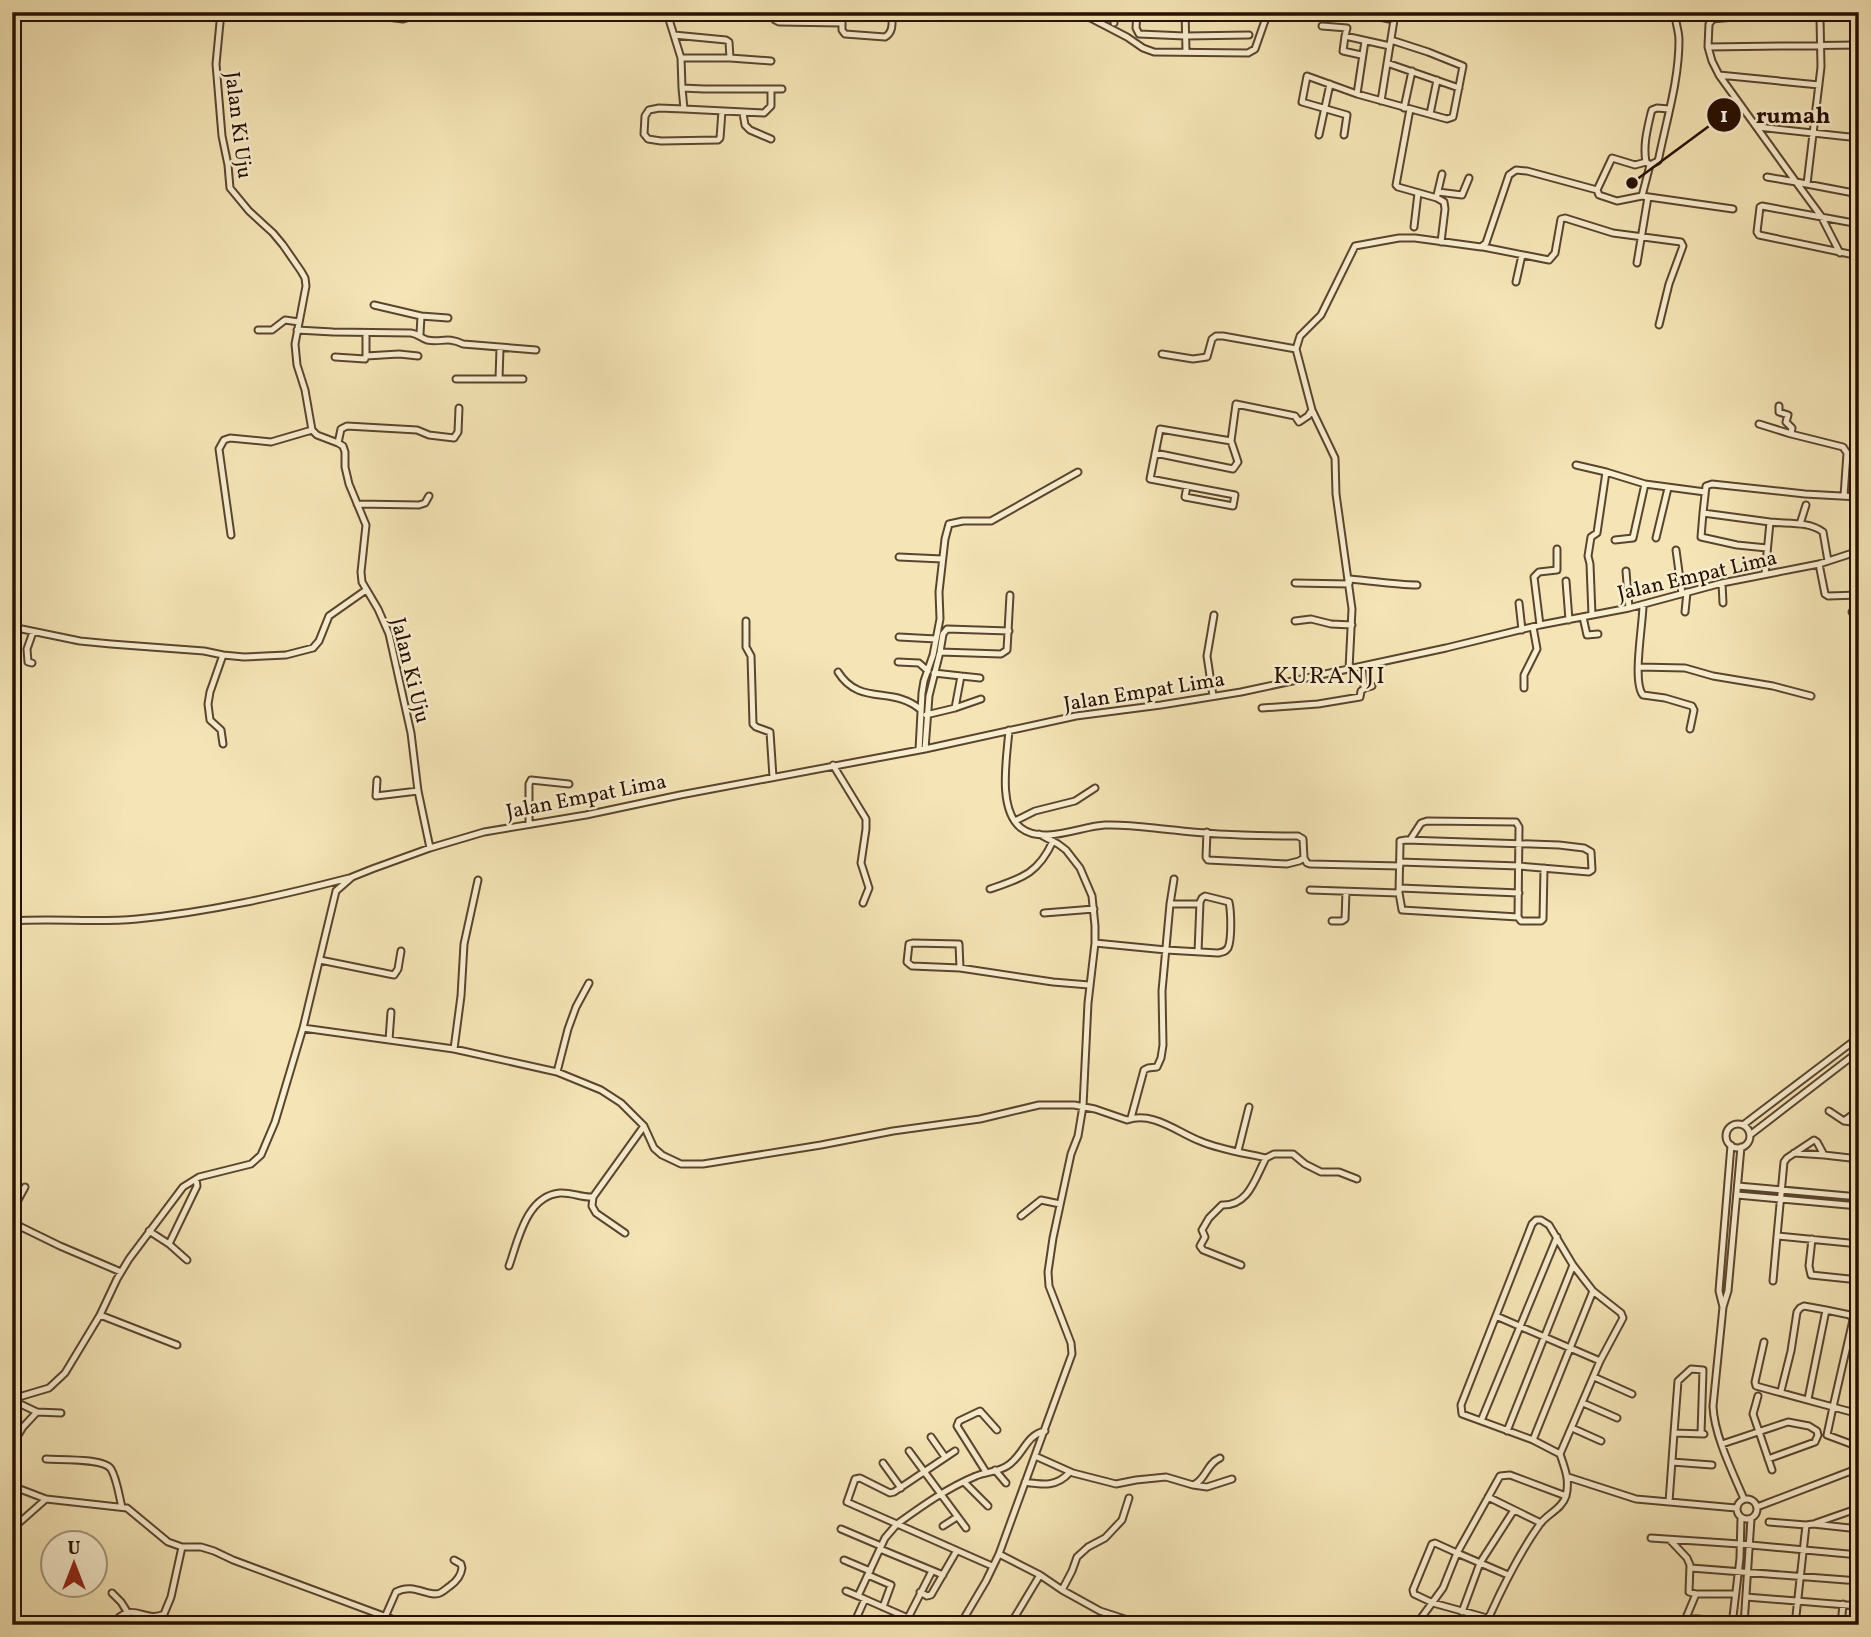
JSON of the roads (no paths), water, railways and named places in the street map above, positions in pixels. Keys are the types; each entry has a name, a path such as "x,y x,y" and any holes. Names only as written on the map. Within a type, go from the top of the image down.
{"street":[{"name":"Jalan Ki Uju","path":"221,12 215,64 230,188 284,245 305,278 295,353 312,430"},
{"path":"348,12 403,19 410,18 413,12"},
{"path":"842,12 842,30 845,34 885,37 892,30 892,12"},
{"path":"1079,12 1149,50 1251,53 1255,49 1268,12"},
{"path":"1114,12 1114,23"},
{"path":"1137,12 1136,28 1139,34 1249,35"},
{"path":"1185,12 1186,51"},
{"path":"1247,12 1256,13"},
{"path":"1364,12 1394,20"},
{"path":"1381,101 1397,12"},
{"path":"1597,190 1612,158 1635,164 1658,161 1675,81 1679,46 1675,12"},
{"path":"684,109 681,58 667,13 772,13 779,22 842,23"},
{"path":"1807,184 1819,85 1822,46 1820,18 1790,15 1713,19 1709,24 1708,47 1719,75 1821,216 1840,253"},
{"path":"1322,26 1347,28 1343,51 1362,55"},
{"path":"674,35 726,40 729,42 730,58"},
{"path":"1344,135 1347,115 1302,102 1307,76 1357,94 1447,119 1453,117 1463,69 1461,64 1391,43 1345,36"},
{"path":"1357,94 1365,41"},
{"path":"1708,47 1859,45"},
{"path":"681,58 771,61"},
{"path":"1387,63 1459,88"},
{"path":"1412,71 1396,185 1418,193 1462,195 1469,178"},
{"path":"1719,75 1819,85"},
{"path":"1430,114 1437,80"},
{"path":"1319,135 1330,84"},
{"path":"682,88 782,89"},
{"path":"722,111 718,140 661,141 648,139 644,134 645,116 649,110 659,108 766,113 771,106 771,89"},
{"path":"1637,263 1643,236 1648,164 1646,136 1652,110 1669,109"},
{"path":"743,113 745,125 750,130 771,139"},
{"path":"1758,127 1859,138"},
{"path":"1483,247 1512,172 1527,171 1597,190 1599,195 1617,201 1645,197 1733,209"},
{"path":"1437,195 1442,174"},
{"path":"1767,177 1859,194"},
{"path":"1414,227 1418,193"},
{"path":"1437,195 1445,205 1441,242"},
{"path":"1859,224 1762,205 1758,234 1859,256"},
{"path":"1349,669 1352,625 1336,494 1335,458 1312,410 1296,349 1300,336 1321,315 1354,246 1405,238 1483,247 1545,260 1553,257 1561,219 1565,218 1613,233 1676,240 1684,246 1669,284 1659,325"},
{"path":"1516,282 1522,254"},
{"path":"374,305 421,316 448,318"},
{"path":"420,334 421,316"},
{"path":"257,330 272,330 285,320 299,322"},
{"path":"297,330 400,332 420,334 427,340 446,339 463,344 536,350"},
{"path":"366,333 366,356"},
{"path":"1162,354 1204,358 1209,355 1212,338 1223,335 1296,349"},
{"path":"499,379 500,348"},
{"path":"335,358 365,359 366,356 398,354 418,356"},
{"path":"456,379 523,379"},
{"path":"1155,453 1233,469 1238,462 1231,441 1236,404 1295,416 1298,422 1312,410"},
{"path":"1779,407 1779,412 1788,415 1786,422 1792,428 1791,434"},
{"path":"231,535 219,449 224,440 230,438 271,442 312,430 317,435 338,443 341,429 347,426 417,430 429,435 454,438 458,432 459,408"},
{"path":"1759,424 1843,447 1847,453 1844,496"},
{"path":"1187,486 1185,497 1233,506 1235,495 1150,479 1160,429 1231,441"},
{"name":"Jalan Ki Uju","path":"338,443 345,452 346,475 366,525 361,572 366,590 389,635 411,733 418,791 430,848"},
{"path":"1576,465 1645,484 1705,492"},
{"path":"922,749 940,619 939,592 944,539 949,524 992,521 1078,472"},
{"path":"1592,615 1588,556 1591,537 1597,533 1606,472"},
{"path":"1615,540 1633,538 1645,484"},
{"path":"1767,548 1701,537 1706,486 1712,484 1859,497"},
{"path":"1656,538 1668,488"},
{"path":"357,504 419,505 425,503 429,496"},
{"path":"1800,524 1805,505"},
{"path":"1703,513 1819,528 1823,532 1828,561"},
{"path":"1765,574 1770,522"},
{"path":"1540,625 1534,576 1539,572 1557,570 1557,549"},
{"path":"1676,550 1685,612"},
{"name":"Jalan Empat Lima","path":"12,921 117,920 189,913 253,902 352,877 430,848 484,832 586,815 1112,710 1161,705 1349,669 1540,625 1643,605 1722,583 1819,564 1859,551"},
{"path":"899,557 942,559"},
{"path":"1819,564 1825,594 1834,597 1859,595"},
{"path":"1626,572 1629,608"},
{"path":"1349,584 1350,579 1417,585"},
{"path":"1566,581 1569,620"},
{"path":"1295,583 1349,584"},
{"path":"1722,583 1723,603"},
{"path":"12,627 80,641 244,657 286,655 313,648 329,617 366,590"},
{"path":"940,652 1001,654 1007,650 1010,595"},
{"path":"1519,603 1522,630"},
{"path":"1643,605 1639,690 1643,695 1692,706 1694,710 1690,729"},
{"path":"1213,696 1207,656 1214,615"},
{"path":"1583,617 1587,635 1598,634"},
{"path":"1295,621 1311,619 1352,625"},
{"path":"746,621 746,648 751,656 753,724 770,732 773,777"},
{"path":"1524,688 1524,675 1537,649 1533,627"},
{"path":"922,749 922,693 940,652 943,634 947,629 1009,631"},
{"path":"32,663 28,662 27,655 33,632"},
{"path":"899,637 936,639"},
{"path":"223,655 208,704 210,720 220,730 223,744"},
{"path":"898,662 919,663 931,672 980,678"},
{"path":"1262,708 1360,697 1361,691 1368,687 1362,666"},
{"path":"1639,667 1685,668 1720,678 1773,686 1811,696"},
{"path":"838,672 850,687 870,694 902,699 921,710"},
{"path":"955,708 961,676"},
{"path":"926,715 981,699"},
{"path":"960,1625 999,1555 1072,1354 1071,1343 1048,1277 1053,1238 1083,1106 1089,985 1095,943 1092,895 1080,869 1066,850 1054,841 1023,829 1014,821 1006,791 1009,730"},
{"path":"833,765 866,820 861,863 869,888 863,903"},
{"path":"377,780 376,796 418,791"},
{"path":"529,824 531,780 569,784"},
{"path":"1014,821 1035,811 1075,801 1095,788"},
{"path":"1410,840 1421,823 1427,821 1512,821 1518,825 1518,917"},
{"path":"1039,834 1056,834 1104,825 1142,825 1176,831 1298,836 1303,839 1304,858 1307,863 1314,864 1400,864 1519,866 1544,868 1589,872 1592,870 1591,852 1584,848 1559,845 1400,841 1400,864 1399,891 1401,909 1404,911 1518,917 1521,921 1544,919 1544,868"},
{"path":"1207,832 1208,860 1287,864 1304,858"},
{"path":"990,890 1028,874 1046,858 1054,841"},
{"path":"12,1400 49,1388 72,1363 121,1272 179,1191 196,1179 244,1167 261,1156 283,1096 303,1028 336,891 352,877"},
{"path":"1130,1118 1144,1070 1157,1067 1161,1058 1164,1035 1162,991 1174,879"},
{"path":"454,1049 464,944 478,880"},
{"path":"1310,890 1520,893"},
{"path":"1332,921 1345,919 1346,892"},
{"path":"1095,943 1166,950 1198,952 1218,953 1227,950 1230,930 1229,902 1205,896 1202,898 1198,952"},
{"path":"1170,904 1200,904"},
{"path":"1044,913 1094,909"},
{"path":"960,968 959,944 909,944 909,965 960,968 1089,985"},
{"path":"320,960 394,975 398,969 401,951"},
{"path":"557,1072 568,1029 589,983"},
{"path":"389,1040 391,1012"},
{"path":"303,1028 454,1049 557,1072 611,1095 644,1126 650,1141 662,1155 681,1164 703,1164 821,1145 893,1131 980,1119 1052,1104 1083,1106 1122,1119 1154,1121 1200,1141 1266,1158"},
{"path":"1723,1307 1719,1291 1731,1145 1726,1137 1728,1131 1734,1125 1743,1125 1859,1037"},
{"path":"1750,1135 1859,1051"},
{"path":"1238,1151 1248,1107"},
{"path":"1844,1121 1859,1110"},
{"path":"1829,1111 1844,1121 1859,1124"},
{"path":"1731,1145 1741,1147 1749,1141 1748,1129 1743,1125"},
{"path":"625,1233 596,1213 592,1206 593,1197 644,1126"},
{"path":"1773,1281 1784,1162 1812,1140 1815,1140 1824,1156"},
{"path":"1741,1147 1728,1291 1723,1307 1713,1406 1715,1425 1744,1499"},
{"path":"1794,1153 1859,1159"},
{"path":"1241,1265 1203,1250 1200,1246 1205,1237 1202,1230 1222,1205 1236,1204 1247,1194 1266,1158 1273,1154 1293,1154 1321,1172 1339,1172 1357,1180"},
{"path":"169,1244 197,1186 196,1179"},
{"path":"1738,1186 1859,1197"},
{"path":"25,1187 12,1213 15,1224 121,1272"},
{"path":"509,1266 522,1229 537,1203 562,1193 593,1197"},
{"path":"1737,1195 1859,1206"},
{"path":"1021,1216 1041,1200 1060,1204"},
{"path":"1508,1575 1435,1543 1430,1547 1413,1590 1416,1596 1433,1603 1487,1618 1508,1575 1541,1522 1559,1507 1566,1496 1570,1478 1560,1454 1534,1440 1462,1414 1461,1405 1532,1224 1536,1220 1549,1225 1573,1265 1593,1291 1621,1313 1623,1318 1600,1361 1560,1454"},
{"path":"149,1231 187,1260"},
{"path":"1777,1236 1859,1244"},
{"path":"1481,1421 1557,1237"},
{"path":"1812,1240 1811,1275 1859,1280"},
{"path":"1507,1431 1573,1265"},
{"path":"1534,1440 1593,1291"},
{"path":"1781,1391 1800,1308 1804,1306 1850,1315 1853,1320 1827,1435 1859,1447"},
{"path":"1808,1399 1826,1310"},
{"path":"100,1315 177,1345"},
{"path":"1496,1316 1600,1361"},
{"path":"1764,1342 1756,1386 1859,1413"},
{"path":"1670,1502 1672,1462 1674,1433 1678,1379 1689,1369 1703,1369 1702,1434 1674,1433"},
{"path":"1594,1377 1632,1394"},
{"path":"1758,1396 1753,1414 1772,1469"},
{"path":"12,1400 37,1412 61,1413"},
{"path":"1583,1403 1617,1418"},
{"path":"986,1472 957,1426 960,1420 981,1411 997,1430"},
{"path":"12,1445 23,1427 37,1412"},
{"path":"1722,1444 1788,1422 1809,1426 1816,1431 1818,1435 1815,1442 1768,1459"},
{"path":"1572,1428 1601,1441"},
{"path":"858,1596 885,1538 897,1524 939,1494 986,1472 1006,1467 1028,1440 1045,1431"},
{"path":"931,1437 945,1457"},
{"path":"909,1451 966,1528"},
{"path":"955,1451 894,1492 890,1493 860,1478 855,1479 846,1500 992,1566"},
{"path":"1035,1456 1070,1472 1116,1484 1166,1477 1207,1487 1232,1479"},
{"path":"1193,1485 1202,1479 1210,1464 1220,1458"},
{"path":"46,1459 99,1462 107,1465 112,1470 122,1507"},
{"path":"1672,1462 1712,1465"},
{"path":"883,1463 901,1488"},
{"path":"1757,1507 1859,1468"},
{"path":"995,1470 1006,1483"},
{"path":"1025,1482 1052,1485 1070,1472"},
{"path":"1416,1625 1443,1588 1457,1553 1500,1476 1506,1475 1566,1496"},
{"path":"1570,1478 1630,1498 1736,1508"},
{"path":"964,1482 988,1506"},
{"path":"12,1486 46,1499 122,1507 131,1511 168,1542 182,1547 201,1547 214,1551 408,1625"},
{"path":"1488,1497 1541,1522"},
{"path":"1062,1590 1077,1557 1105,1538 1122,1520 1129,1498"},
{"path":"12,1525 20,1522 46,1499"},
{"path":"1751,1519 1741,1518 1737,1514 1736,1508 1744,1499 1752,1500 1757,1507 1751,1519 1744,1623 1781,1625"},
{"path":"1769,1522 1813,1524 1859,1508"},
{"path":"1462,1612 1480,1563 1514,1510"},
{"path":"943,1526 957,1517"},
{"path":"1696,1594 1685,1622 1732,1623 1739,1571 1741,1518"},
{"path":"1813,1524 1859,1529"},
{"path":"1795,1625 1806,1525"},
{"path":"841,1529 943,1575"},
{"path":"1651,1538 1859,1555"},
{"path":"1670,1541 1687,1559 1690,1568 1690,1593 1735,1594"},
{"path":"112,1625 119,1615 128,1613 156,1617 164,1614 171,1597 182,1547"},
{"path":"920,1592 931,1595 956,1552"},
{"path":"999,1555 1040,1575 1100,1611 1143,1625"},
{"path":"385,1617 398,1590 412,1589 435,1594 453,1584 463,1568 454,1560"},
{"path":"844,1560 891,1586 883,1607"},
{"path":"1690,1568 1859,1581"},
{"path":"905,1625 932,1571"},
{"path":"1010,1625 1040,1575"},
{"path":"846,1591 908,1618"},
{"path":"111,1592 128,1613"},
{"path":"1746,1597 1859,1606"},
{"path":"858,1625 856,1619 865,1599"},
{"path":"1841,1625 1843,1604"}],"place":[{"name":"rumah","path":"1632,183"}],"district":[{"name":"KURANJI","path":"1330,675"}]}
